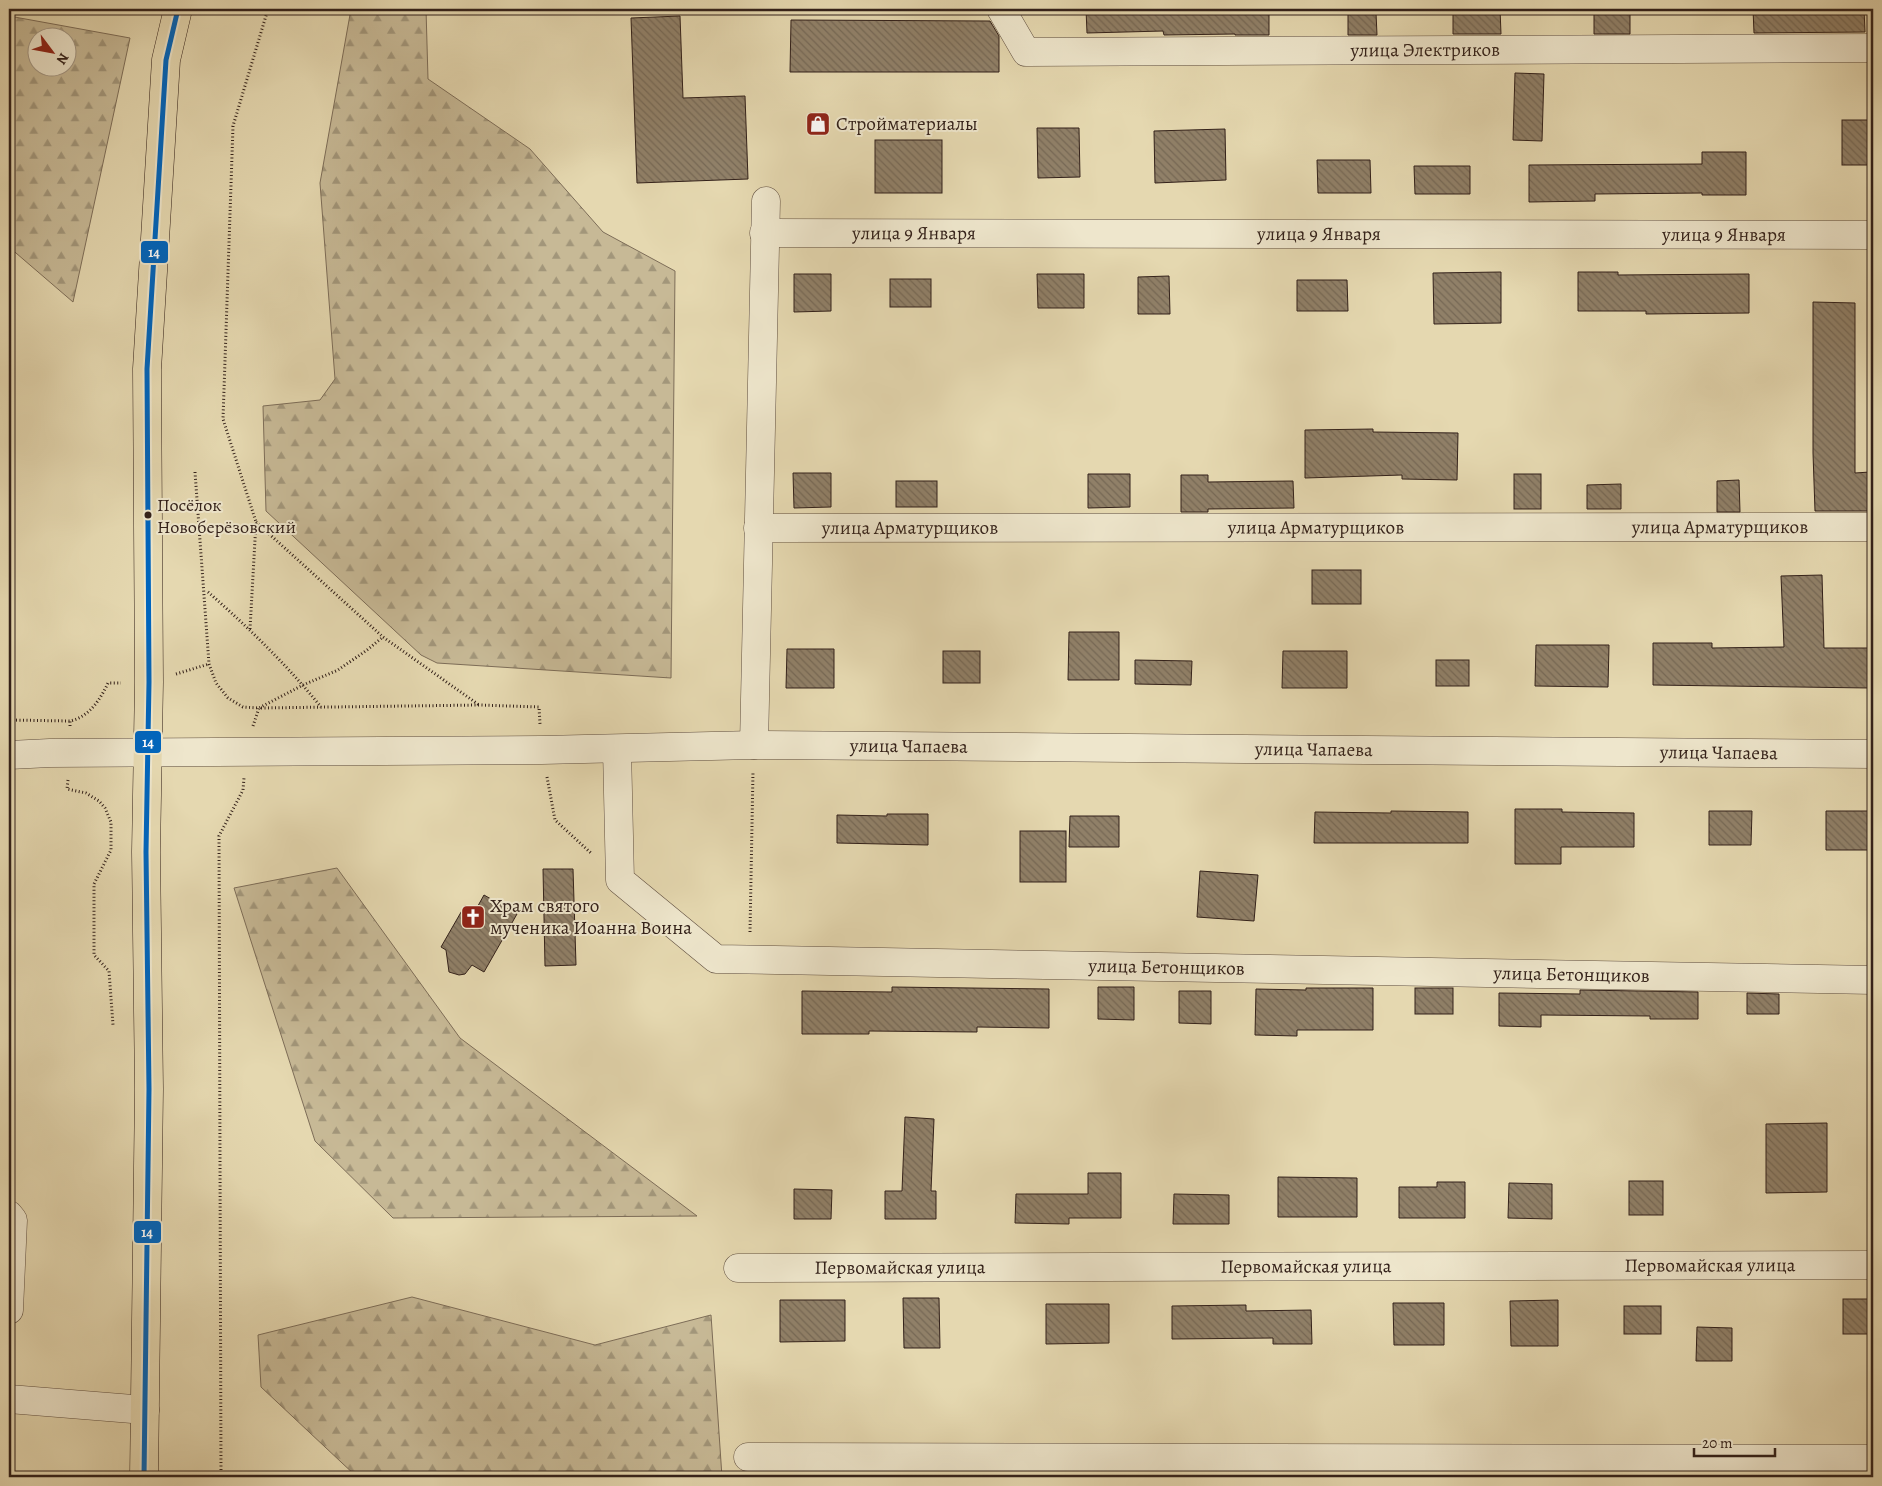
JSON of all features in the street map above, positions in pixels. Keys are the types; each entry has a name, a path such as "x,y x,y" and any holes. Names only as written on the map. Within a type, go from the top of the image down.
{"main road":[{"path":"144,1477 149,1089 146,852 149,682 147,369 166,60 178,9"}],"street":[{"name":"улица Электриков","path":"1001,9 1026,52 1873,48"},
{"path":"754,745 766,201"},
{"name":"улица 9 Января","path":"764,233 1873,235"},
{"name":"улица Арматурщиков","path":"758,528 1873,527"},
{"name":"улица Чапаева","path":"9,755 50,753 542,750 754,745 1873,754"},
{"path":"617,748 620,880"},
{"name":"улица Бетонщиков","path":"620,880 716,958 1873,980"},
{"path":"9,1215 13,1220 9,1310"},
{"name":"Первомайская улица","path":"738,1268 1873,1265"},
{"path":"9,1399 145,1410"},
{"path":"748,1456 1873,1459"}],"path":[{"path":"250,629 256,522 223,419 233,126 268,9"},
{"path":"195,472 209,664 216,683 228,698 243,707 259,708 303,685 338,670 383,637"},
{"path":"256,522 383,637 480,706"},
{"path":"208,592 250,629 303,685 321,708"},
{"path":"9,720 70,721"},
{"path":"749,959 754,745"},
{"path":"542,750 555,820 620,880"},
{"path":"219,836 222,1477"},
{"path":"110,850 94,884 94,955 110,972 113,1024"}],"green space":[{"path":"351,9 426,9 428,79 530,149 603,232 675,271 671,678 437,663 421,655 266,511 263,406 320,400 335,379 320,183"},
{"path":"9,16 75,28 28,28 28,78 78,78 78,29 130,38 73,302 9,247"},
{"path":"337,868 460,1038 697,1216 393,1218 315,1141 234,888"},
{"path":"412,1297 595,1345 711,1315 722,1477 357,1477 261,1387 258,1335"}],"building":[{"path":"1086,9 1269,9 1269,35 1164,35 1163,31 1087,33"},
{"path":"1453,9 1500,9 1501,34 1453,34"},
{"path":"1753,9 1864,9 1865,32 1754,33"},
{"path":"1376,13 1377,35 1348,35 1348,14"},
{"path":"1630,13 1630,34 1594,34 1594,14"},
{"path":"680,16 683,98 745,96 748,179 637,183 631,18"},
{"path":"791,20 990,21 999,36 999,72 790,72"},
{"path":"1515,73 1544,74 1542,141 1513,140"},
{"path":"1842,120 1873,120 1873,165 1842,165"},
{"path":"1037,128 1079,128 1080,177 1038,178"},
{"path":"1225,129 1226,180 1155,183 1154,131"},
{"path":"875,140 942,140 942,193 875,193"},
{"path":"1702,152 1746,152 1746,195 1702,195 1702,193 1595,194 1595,201 1529,202 1529,165 1702,164"},
{"path":"1317,160 1370,160 1371,193 1318,193"},
{"path":"1414,166 1470,166 1470,194 1415,194"},
{"path":"1501,272 1501,323 1434,324 1433,273"},
{"path":"1578,272 1618,272 1618,275 1749,274 1749,313 1646,314 1646,311 1578,311"},
{"path":"794,274 831,274 831,311 794,312"},
{"path":"1037,274 1084,274 1084,308 1038,308"},
{"path":"1169,276 1170,314 1138,314 1138,277"},
{"path":"890,279 931,279 931,307 890,307"},
{"path":"1297,280 1347,280 1348,311 1297,311"},
{"path":"1813,302 1855,303 1855,473 1870,472 1871,511 1815,511"},
{"path":"1373,429 1373,432 1458,433 1457,480 1402,479 1402,475 1305,478 1305,430"},
{"path":"793,473 831,473 831,507 794,508"},
{"path":"1088,474 1130,474 1130,507 1088,508"},
{"path":"1514,474 1541,474 1541,509 1514,509"},
{"path":"1181,475 1208,475 1208,482 1293,481 1294,508 1208,509 1208,512 1181,512"},
{"path":"1739,480 1740,512 1717,512 1717,481"},
{"path":"896,481 937,481 937,507 896,507"},
{"path":"1621,484 1621,509 1587,509 1587,485"},
{"path":"1312,570 1361,570 1361,604 1312,604"},
{"path":"1822,575 1824,648 1870,648 1869,688 1653,685 1653,643 1712,643 1712,648 1784,647 1781,576"},
{"path":"1069,632 1119,632 1119,680 1068,680"},
{"path":"1536,645 1609,645 1608,687 1535,686"},
{"path":"787,649 834,649 834,688 786,688"},
{"path":"943,651 980,651 980,683 943,683"},
{"path":"1283,651 1347,651 1347,688 1282,688"},
{"path":"1135,660 1192,661 1191,685 1135,684"},
{"path":"1436,660 1469,660 1469,686 1436,686"},
{"path":"1515,809 1562,809 1562,812 1634,813 1634,847 1561,847 1561,864 1515,864"},
{"path":"1391,811 1468,812 1468,843 1314,843 1315,812 1391,813"},
{"path":"1709,811 1752,811 1751,845 1709,845"},
{"path":"1826,811 1869,811 1868,850 1826,850"},
{"path":"887,814 928,814 928,845 837,843 837,815 887,816"},
{"path":"1070,816 1119,816 1119,847 1069,847"},
{"path":"1020,831 1066,831 1066,882 1020,882"},
{"path":"543,869 573,869 576,965 545,966"},
{"path":"1200,871 1258,875 1254,921 1197,917"},
{"path":"484,895 517,914 484,972 472,965 465,974 459,975 449,972 446,950 441,947 464,907 474,913"},
{"path":"892,987 1049,989 1049,1028 977,1027 977,1032 869,1031 869,1034 802,1034 802,991 892,992"},
{"path":"1098,987 1134,987 1134,1020 1098,1019"},
{"path":"1306,988 1373,988 1373,1030 1297,1030 1297,1036 1255,1035 1256,989 1306,990"},
{"path":"1415,988 1453,988 1453,1014 1415,1014"},
{"path":"1580,990 1698,992 1698,1019 1650,1019 1650,1016 1541,1015 1541,1027 1499,1026 1499,993 1580,994"},
{"path":"1179,991 1211,991 1211,1024 1179,1023"},
{"path":"1747,993 1779,994 1779,1014 1747,1014"},
{"path":"905,1117 934,1119 931,1191 936,1191 936,1219 885,1219 885,1191 902,1191"},
{"path":"1827,1123 1827,1192 1766,1193 1766,1124"},
{"path":"1088,1173 1121,1173 1121,1218 1069,1218 1069,1224 1015,1223 1016,1194 1088,1194"},
{"path":"1278,1177 1357,1178 1357,1217 1278,1217"},
{"path":"1629,1181 1663,1181 1663,1215 1629,1215"},
{"path":"1437,1182 1465,1182 1465,1218 1399,1218 1399,1187 1437,1187"},
{"path":"1509,1183 1552,1184 1552,1219 1508,1218"},
{"path":"794,1189 832,1190 831,1219 794,1219"},
{"path":"1174,1194 1229,1195 1229,1224 1173,1224"},
{"path":"903,1298 939,1298 940,1348 904,1348"},
{"path":"1843,1299 1870,1299 1870,1334 1843,1334"},
{"path":"780,1300 845,1300 845,1341 780,1342"},
{"path":"1558,1300 1558,1346 1511,1346 1510,1301"},
{"path":"1393,1303 1444,1303 1444,1345 1394,1345"},
{"path":"1046,1304 1109,1304 1109,1343 1046,1344"},
{"path":"1246,1305 1246,1311 1311,1310 1312,1344 1273,1344 1273,1338 1172,1339 1172,1306"},
{"path":"1624,1306 1661,1306 1661,1334 1624,1334"},
{"path":"1697,1327 1732,1328 1732,1361 1696,1361"}],"transit line":[{"name":"14","path":"144,1477 149,1089 146,852 149,682 147,369 166,60 178,9"}],"place":[{"name":"Стройматериалы","path":"818,124"},
{"name":"Посёлок Новоберёзовский","path":"148,515"},
{"name":"Храм святого мученика Иоанна Воина","path":"473,917"}]}
